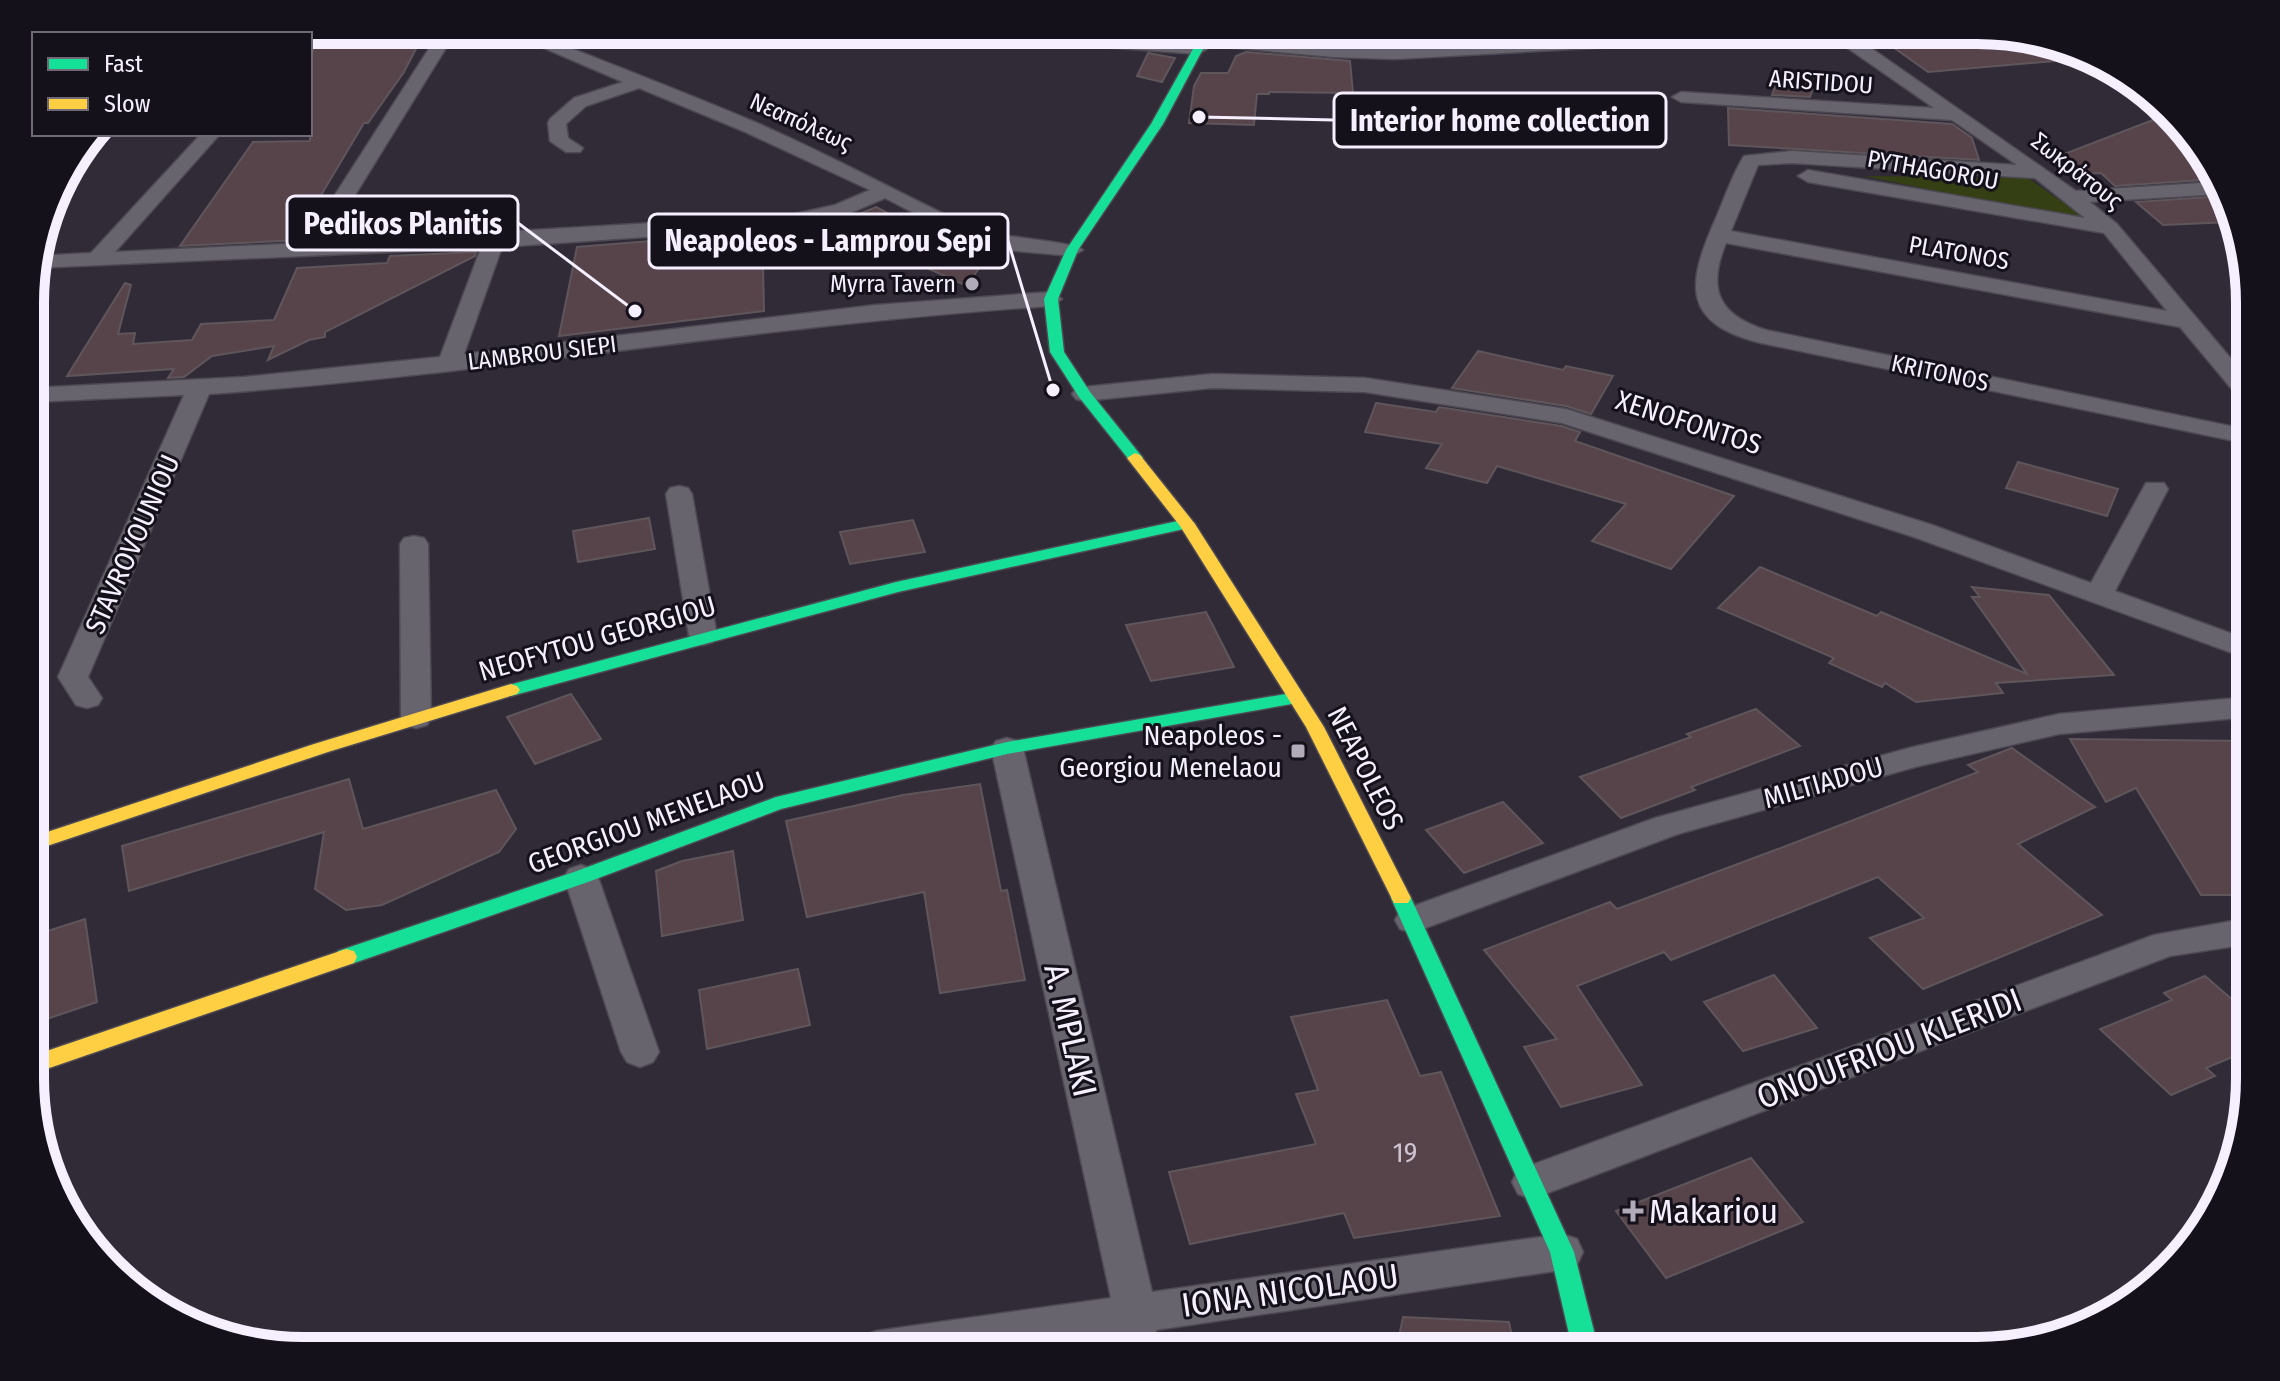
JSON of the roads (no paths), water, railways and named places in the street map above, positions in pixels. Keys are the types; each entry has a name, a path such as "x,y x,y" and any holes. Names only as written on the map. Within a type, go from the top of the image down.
{"main road":[{"name":"NEAPOLEOS","path":"1200,44 1152,132 1072,250 1051,299 1057,352 1084,394 1187,524 1297,698 1412,920 1532,1182 1562,1252 1582,1336"},
{"name":"NEOFYTOU GEORGIOU","path":"44,840 416,718 703,636 1031,554 1187,524"},
{"name":"GEORGIOU MENELAOU","path":"44,1061 581,877 776,804 1007,748 1297,698"}],"street":[{"path":"1251,44 1395,54 1600,44"},
{"name":"Σωκράτους","path":"1855,44 2040,172 2110,228 2235,377"},
{"path":"311,249 440,45"},
{"name":"Νεαπόλεως","path":"547,45 750,127 886,190 967,233 1006,244 1072,250"},
{"path":"573,148 559,141 557,123 580,102 641,82"},
{"name":"ARISTIDOU","path":"1681,97 1958,115"},
{"path":"98,258 209,136"},
{"path":"1746,169 1751,160 1779,156 2040,172"},
{"name":"PYTHAGOROU","path":"1746,169 1856,182 2110,228"},
{"name":"KRITONOS","path":"1746,169 1712,251 1705,284 1713,311 1735,328 1761,336 2235,434"},
{"path":"2073,197 2209,189"},
{"path":"48,261 494,241 790,221 841,210 886,190"},
{"name":"PLATONOS","path":"1719,235 2191,322"},
{"path":"449,364 494,241"},
{"name":"LAMBROU SIEPI","path":"44,399 449,364 876,312 1051,299"},
{"name":"XENOFONTOS","path":"1084,394 1212,381 1365,385 1566,416 1923,531 2235,645"},
{"name":"STAVROVOUNIOU","path":"87,698 73,677 200,387"},
{"path":"2098,596 2155,489"},
{"path":"679,494 703,636"},
{"path":"414,544 416,718"},
{"name":"MILTIADOU","path":"1412,920 1667,826 1913,757 2059,724 2235,708"},
{"name":"A. MPLAKI","path":"1007,748 1135,1331"},
{"path":"581,877 640,1052"},
{"name":"ONOUFRIOU KLERIDI","path":"1532,1182 2166,944 2235,933"},
{"name":"IONA NICOLAOU","path":"1063,1337 1135,1331 1562,1252"}],"place":[{"name":"Interior home collection","path":"1199,117"},
{"name":"Myrra Tavern","path":"972,284"},
{"name":"Pedikos Planitis","path":"635,311"},
{"name":"Neapoleos - Lamprou Sepi","path":"1053,390"},
{"name":"Neapoleos - Georgiou Menelaou","path":"1298,751"},
{"name":"Makariou","path":"1633,1211"}]}
